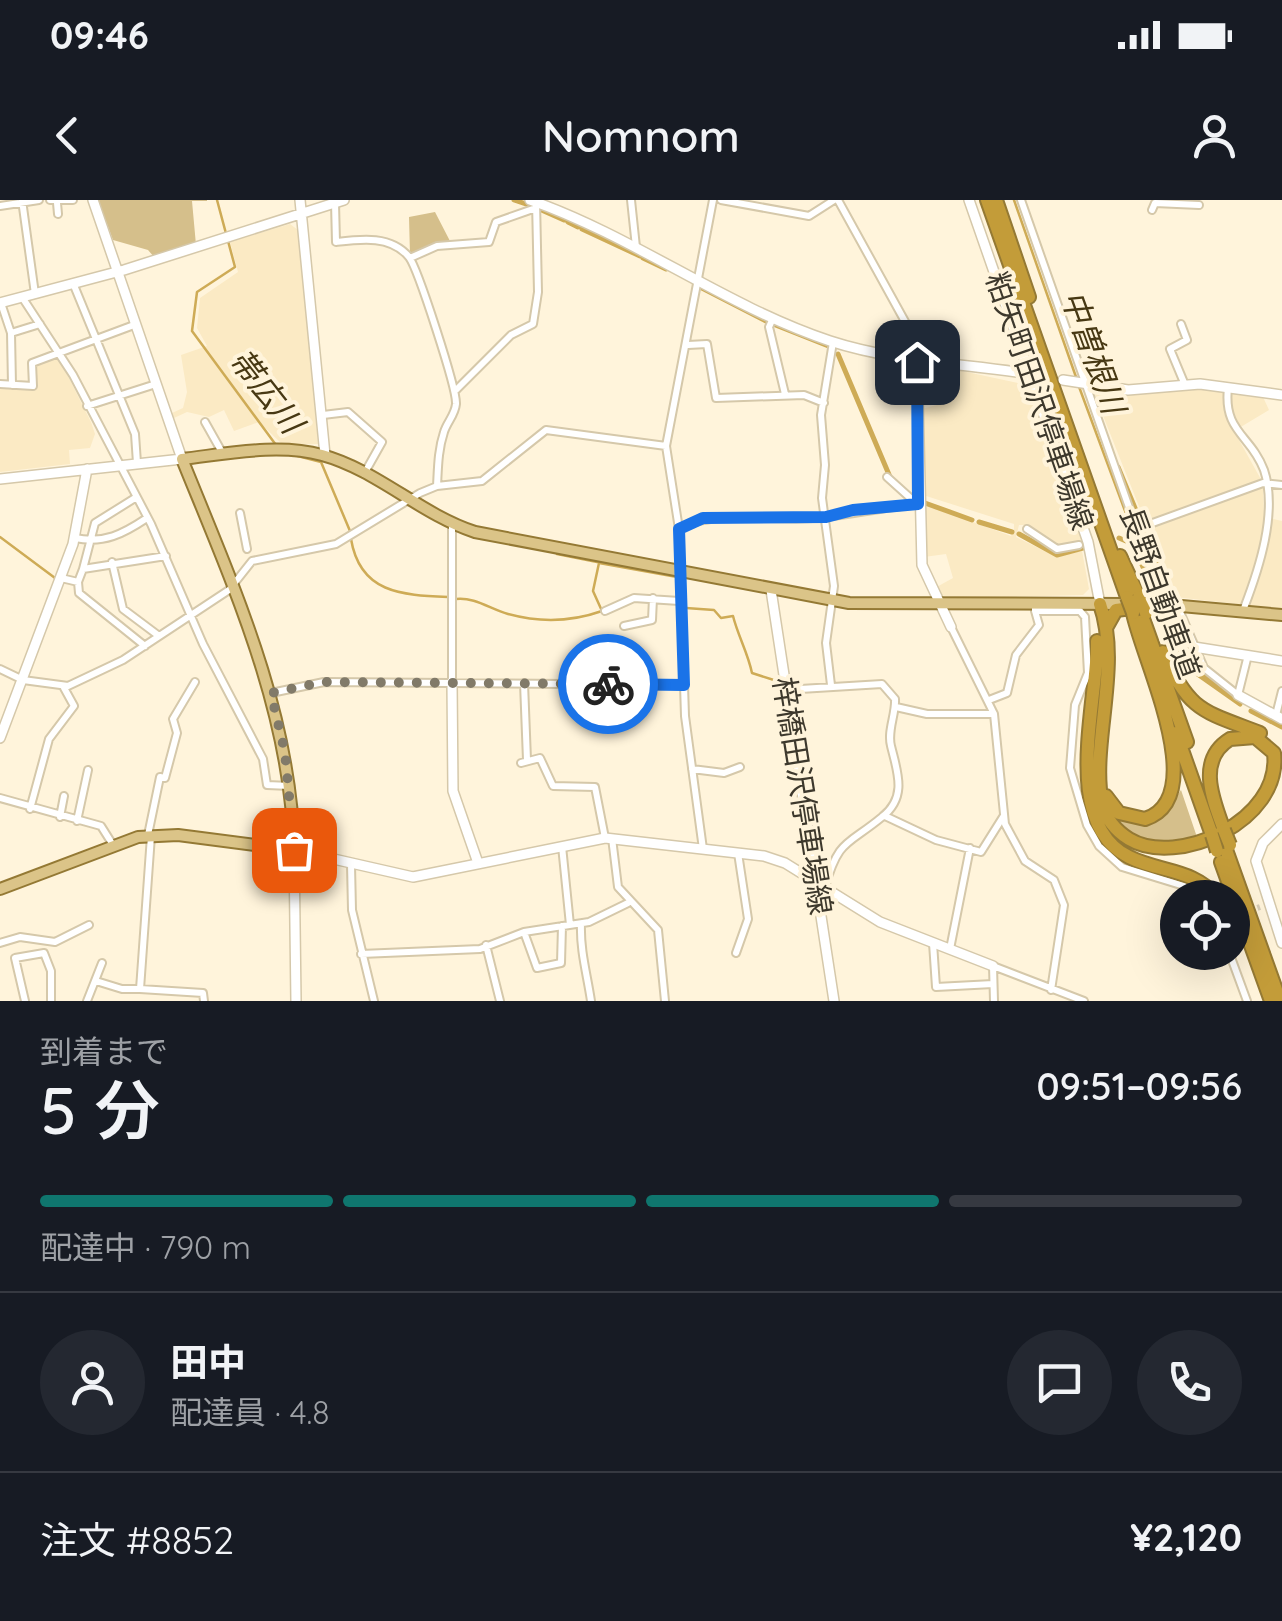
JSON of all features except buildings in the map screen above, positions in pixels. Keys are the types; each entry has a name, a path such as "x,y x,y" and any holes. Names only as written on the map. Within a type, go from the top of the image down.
{"highway":[{"name":"長野自動車道","path":"987,200 1134,597"},
{"name":"長野自動車道","path":"996,200 1134,597"},
{"path":"1102,768 1107,798 1124,816 1151,817 1170,798 1175,770 1172,746 1134,597"},
{"path":"1100,604 1106,655"},
{"path":"1100,604 1088,777 1092,815 1108,842 1131,858 1197,880"},
{"path":"1170,604 1112,612 1106,655 1104,808 1121,833 1150,846 1191,846 1236,830 1270,802 1280,768 1272,748 1261,740 1230,739 1212,760 1210,788 1218,832"},
{"name":"長野自動車道","path":"1140,613 1224,847 1268,1001"},
{"path":"1140,613 1191,703 1210,716 1264,735 1282,754"},
{"path":"1088,777 1099,812 1112,833 1138,850 1158,853 1202,849 1231,839 1261,820 1282,791"},
{"name":"長野自動車道","path":"1224,847 1259,906 1280,1001"},
{"path":"1250,962 1268,1001"}],"main road":[{"path":"0,888 150,835 294,850 290,786 271,693 182,458 287,450 325,456 452,524 490,536 832,601 1035,607 1170,604 1282,614"}],"street":[{"path":"22,200 35,294"},
{"path":"0,206 39,200"},
{"path":"58,214 54,201 72,200"},
{"path":"0,479 182,458 93,200"},
{"path":"300,200 325,456"},
{"path":"631,200 637,248"},
{"path":"703,849 684,685 679,529 666,446 713,200"},
{"path":"721,200 809,216 836,200 913,336 922,565 994,714 1003,816 1020,854 1030,866 1054,880 1064,905 1051,990"},
{"name":"粕矢町田沢停車場線","path":"969,200 1088,542 1100,604"},
{"path":"1020,200 1136,528 1204,668 1238,695 1279,717 1282,691"},
{"path":"12,385 11,333 0,303 116,272 339,202 336,242 371,238 410,258 456,390 454,412 442,436 437,486"},
{"path":"1152,210 1152,204 1162,202 1199,202"},
{"path":"534,203 637,248 773,318 834,342 1043,376"},
{"path":"410,258 437,246 489,242 496,222 534,203"},
{"path":"456,390 510,336 533,324 538,292 534,203"},
{"path":"72,284 135,434 137,464"},
{"path":"22,297 59,352 116,466 147,518 262,759 266,785 290,786"},
{"path":"773,318 769,327 785,394"},
{"path":"11,333 40,324"},
{"path":"1181,324 1187,340 1170,349 1185,386"},
{"path":"0,384 32,386 32,362 134,325"},
{"path":"830,685 826,642 832,601 832,547 822,488 824,404 834,342"},
{"path":"688,345 707,344 716,398 785,394 824,404"},
{"path":"1063,380 1128,390 1185,386 1282,395"},
{"path":"86,406 156,384"},
{"path":"1228,388 1229,422 1264,468 1266,482 1266,530 1244,608"},
{"path":"322,415 348,412 382,442 364,474"},
{"path":"206,422 224,454"},
{"path":"0,668 22,680 64,686 145,646 232,587 252,562 336,544 437,486 482,482 546,430 666,446"},
{"path":"0,738 74,538 87,469"},
{"path":"887,477 918,504"},
{"path":"1136,528 1266,482 1282,486"},
{"path":"136,498 95,523 78,582 79,593 90,605 145,646"},
{"path":"679,529 703,518 826,517 853,510 918,504"},
{"path":"240,512 247,549"},
{"path":"74,538 90,541 116,537 147,518"},
{"path":"452,524 453,791 478,863"},
{"path":"1027,529 1057,550 1078,544"},
{"path":"83,569 166,556"},
{"path":"112,562 123,610 159,636"},
{"path":"61,578 78,582"},
{"name":"梓橋田沢停車場線","path":"771,590 784,690 820,885 834,1001"},
{"path":"605,611 634,598 679,601"},
{"path":"624,626 652,620 653,598"},
{"path":"989,700 1007,693 1016,656 1039,625 1035,607 1080,611 1085,617 1088,674 1075,705 1070,772 1092,837 1122,866 1167,880"},
{"path":"1194,647 1282,661"},
{"path":"1238,695 1248,655"},
{"path":"140,989 150,835 160,776 165,778 177,733 172,719 195,682"},
{"path":"271,693 324,682 684,685"},
{"path":"524,683 524,762 536,758 545,762 553,786 594,786 618,887 628,903 650,918 658,930 665,1001"},
{"path":"784,690 887,684 896,707 890,744 898,758 901,786 885,816 855,833 839,850 820,885"},
{"path":"30,809 50,739 74,706 64,686"},
{"path":"896,707 927,714 994,714"},
{"path":"692,769 724,773 740,766"},
{"path":"76,820 88,770"},
{"path":"60,817 64,796"},
{"path":"0,798 101,826 113,845"},
{"path":"885,816 936,840 981,852 1003,816"},
{"path":"1282,824 1257,855 1259,906 1282,943"},
{"path":"296,1001 294,850 413,877 609,838 780,861 880,922 1084,1001"},
{"path":"524,932 537,968 561,963 566,926 562,845"},
{"path":"950,949 970,848"},
{"path":"736,953 748,919 738,853"},
{"path":"350,865 352,910 374,1001"},
{"path":"361,954 486,946 524,932 581,924 612,914 628,903"},
{"path":"581,924 580,953 586,963 590,1001"},
{"path":"0,944 20,937 55,942 89,925"},
{"path":"933,943 936,988 994,984"},
{"path":"486,946 500,1001"},
{"path":"25,1001 15,958 44,953 51,971 50,1001"},
{"path":"87,1001 102,963"},
{"path":"993,966 994,1001"},
{"path":"1236,970 1247,1001"},
{"path":"96,981 122,989 203,993 204,1001"}],"shaded area":[{"path":"98,200 207,201 192,201 196,245 155,258 148,250 113,240"},
{"path":"435,212 451,243 410,255 409,217"},
{"path":"290,224 298,230 318,444 283,445 259,422 234,431 224,410 209,417 187,412 174,418 172,413 183,408 187,392 181,355 207,346 197,328 200,298 238,272 230,242"},
{"path":"57,354 91,422 95,434 90,448 69,450 70,464 0,472 0,386 34,388 33,363"},
{"path":"948,368 1027,385 1082,541 1055,546 1029,525 1019,525 1016,537 1057,557 1082,551 1089,589 1083,595 964,598 937,595 933,589 953,578 946,554 924,557 924,504 1011,536 1014,529 1014,524 923,495 922,409 944,403 939,393 952,390"},
{"path":"1092,388 1128,393 1217,389 1263,397 1269,410 1234,431 1263,483 1264,517 1282,521 1282,609 1175,597"},
{"path":"1181,790 1198,840 1146,843 1116,825 1111,810 1124,820 1170,806"}],"waterway":[{"name":"帯広川","path":"217,200 235,267 197,292 192,331 276,445"},
{"path":"514,200 532,206"},
{"name":"中曽根川","path":"1014,200 1076,377"},
{"path":"537,208 564,220"},
{"path":"568,222 578,227"},
{"path":"582,229 640,256"},
{"path":"643,258 666,269"},
{"path":"700,287 768,322"},
{"path":"773,324 831,347"},
{"path":"838,354 890,477"},
{"name":"中曽根川","path":"1078,384 1128,519"},
{"name":"帯広川","path":"286,453 321,462 350,531"},
{"path":"1118,467 1142,525"},
{"path":"925,503 972,520"},
{"path":"979,522 1012,532"},
{"path":"1144,530 1174,598"},
{"path":"1019,534 1057,555 1083,548"},
{"name":"中曽根川","path":"1142,534 1168,597"},
{"path":"0,537 55,578"},
{"path":"1119,538 1133,544 1156,597"},
{"name":"帯広川","path":"351,539 363,571 373,581 399,592 448,597"},
{"path":"557,554 597,562"},
{"name":"帯広川","path":"456,599 532,619 590,615 602,611 593,591 599,563 677,577 677,597"},
{"path":"686,608 714,610 721,618 733,616 752,673 777,681"},
{"name":"中曽根川","path":"1174,614 1183,633"},
{"path":"1163,616 1184,665"},
{"name":"中曽根川","path":"1184,637 1201,672 1224,692"},
{"name":"中曽根川","path":"1200,665 1215,681"},
{"name":"中曽根川","path":"1196,673 1240,704"},
{"path":"1251,711 1282,727"}],"tunnel":[{"path":"1250,911 1260,907"}],"way so far":[{"path":"294,850 285,752 271,693 324,682 608,684"}],"route":[{"path":"608,684 684,685 679,529 689,523 703,518 735,521 826,517 853,510 918,504 917,362"}]}
